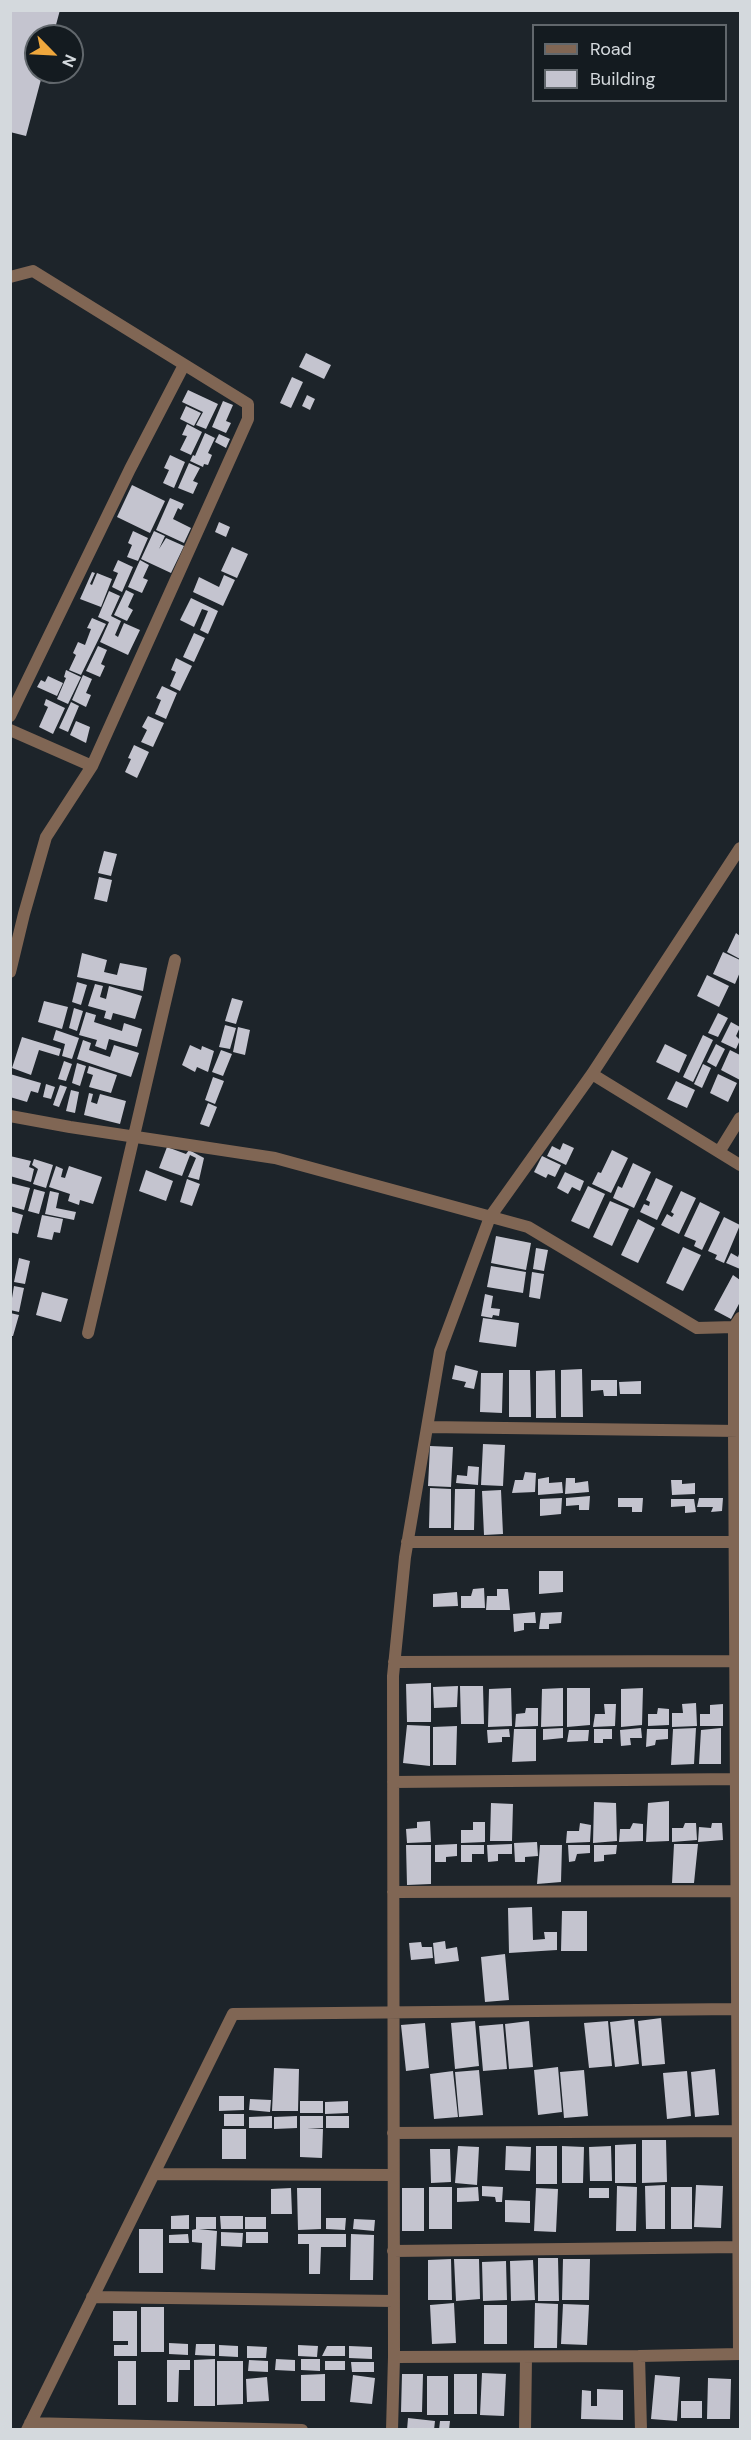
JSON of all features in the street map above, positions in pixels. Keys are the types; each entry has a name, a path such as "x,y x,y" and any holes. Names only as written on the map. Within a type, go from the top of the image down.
{"street":[{"path":"10,277 33,271 248,404 248,419 92,766 46,837 10,972"},
{"path":"10,716 130,469 184,364"},
{"path":"10,730 92,766"},
{"path":"392,2430 394,2357 394,1662 407,1542 440,1351 490,1217 592,1074 741,848"},
{"path":"88,1333 175,960"},
{"path":"592,1074 741,1165"},
{"path":"10,1116 275,1158 528,1227 697,1328 739,1323 734,1542 738,1779 736,1891 740,2354 526,2358 394,2357"},
{"path":"719,1152 741,1118"},
{"path":"427,1427 737,1431"},
{"path":"407,1542 734,1542"},
{"path":"394,1662 735,1661"},
{"path":"393,1782 738,1779"},
{"path":"393,1892 736,1891"},
{"path":"302,2430 29,2426 233,2014 737,2009"},
{"path":"393,2133 738,2132"},
{"path":"153,2174 393,2175"},
{"path":"393,2251 739,2247"},
{"path":"93,2297 394,2301"},
{"path":"639,2356 641,2430"},
{"path":"525,2430 526,2358"}],"building":[{"path":"10,10 60,10 56,24 24,24 24,84 40,84 26,136 10,132"},
{"path":"306,353 331,365 324,379 299,367"},
{"path":"292,377 303,382 291,408 280,403"},
{"path":"188,390 218,404 206,429 196,425 203,412 182,402"},
{"path":"307,395 315,399 310,410 302,406"},
{"path":"223,401 233,405 226,421 231,423 226,433 212,427"},
{"path":"186,406 201,413 194,426 180,419"},
{"path":"187,424 202,432 191,455 180,450 187,436 182,435"},
{"path":"205,433 215,438 208,453 212,455 208,465 204,464 203,467 190,461 193,455 195,456"},
{"path":"219,434 230,439 226,448 215,442"},
{"path":"170,455 185,462 174,488 163,483 169,470 164,468"},
{"path":"189,463 200,468 193,481 198,483 193,494 178,488"},
{"path":"132,485 165,501 150,533 117,517"},
{"path":"170,498 184,504 181,510 178,508 173,519 191,528 184,543 156,530"},
{"path":"219,522 230,527 226,537 215,532"},
{"path":"133,531 148,538 138,561 127,557 132,545 128,543"},
{"path":"154,531 165,536 159,549 166,538 184,546 171,573 141,559"},
{"path":"232,547 248,554 237,578 221,571"},
{"path":"118,560 133,567 122,592 112,587 118,573 113,571"},
{"path":"140,560 149,565 143,578 148,580 142,593 128,587"},
{"path":"92,572 95,573 90,584 92,585 97,573 112,579 101,607 80,599"},
{"path":"224,575 235,580 223,606 193,592 199,577 219,587"},
{"path":"126,590 134,594 128,607 133,610 127,621 114,615"},
{"path":"109,591 120,596 111,616 121,621 115,635 118,637 124,623 140,630 128,655 100,642 109,622 98,617"},
{"path":"191,598 218,611 208,634 200,630 208,611 202,609 194,627 180,620"},
{"path":"92,618 106,624 81,675 69,670 76,655 73,653 78,642 85,645 91,629 87,628"},
{"path":"194,633 205,638 194,662 183,657"},
{"path":"98,646 107,650 101,664 105,666 100,677 86,671"},
{"path":"176,658 192,666 180,691 170,686 176,672 171,670"},
{"path":"66,670 81,677 68,704 57,699 66,678 64,677"},
{"path":"83,675 92,679 86,693 91,695 86,707 72,700"},
{"path":"48,676 63,683 57,696 37,687 41,680 45,682"},
{"path":"162,686 177,693 166,719 155,714 161,700 156,698"},
{"path":"46,699 65,708 53,734 39,727 48,707 44,705"},
{"path":"71,702 79,706 68,732 59,728"},
{"path":"148,716 164,723 153,747 141,742 147,730 142,727"},
{"path":"76,721 90,727 86,743 70,735"},
{"path":"134,745 149,752 137,778 125,772"},
{"path":"104,851 117,854 111,876 98,873"},
{"path":"99,877 112,880 107,902 94,899"},
{"path":"736,933 740,936 740,959 727,952"},
{"path":"723,952 740,960 740,972 735,984 713,974"},
{"path":"82,953 107,960 104,972 117,975 120,963 147,968 143,991 77,977"},
{"path":"707,975 729,986 719,1007 697,996"},
{"path":"77,982 87,985 81,1005 72,1002"},
{"path":"95,984 103,986 100,997 106,999 109,986 142,996 135,1019 113,1013 111,1020 104,1018 106,1011 88,1006"},
{"path":"232,998 243,1001 236,1024 225,1021"},
{"path":"44,1001 68,1007 62,1029 38,1022"},
{"path":"74,1008 83,1011 77,1031 69,1028"},
{"path":"86,1012 96,1015 94,1022 122,1031 124,1023 142,1029 137,1047 109,1039 106,1050 95,1046 97,1040 79,1035"},
{"path":"718,1013 728,1018 718,1037 708,1033"},
{"path":"731,1022 740,1027 736,1036 740,1040 736,1049 721,1042"},
{"path":"225,1025 236,1028 230,1049 219,1047"},
{"path":"238,1027 250,1030 245,1055 233,1052"},
{"path":"56,1030 79,1038 72,1059 62,1056 65,1044 53,1040"},
{"path":"703,1035 713,1040 693,1082 683,1077"},
{"path":"22,1037 61,1049 59,1056 39,1050 31,1075 12,1068"},
{"path":"83,1040 91,1043 89,1050 110,1057 114,1045 139,1053 131,1077 77,1059"},
{"path":"665,1044 687,1055 679,1073 656,1062"},
{"path":"716,1044 725,1049 716,1067 707,1062"},
{"path":"190,1045 201,1050 202,1046 214,1051 208,1072 197,1067 195,1072 182,1065"},
{"path":"221,1050 232,1054 223,1076 212,1072"},
{"path":"730,1050 740,1055 740,1080 721,1070"},
{"path":"64,1061 72,1064 66,1081 58,1079"},
{"path":"77,1063 86,1066 80,1086 72,1083"},
{"path":"703,1064 711,1068 702,1088 694,1084"},
{"path":"89,1066 117,1075 111,1093 89,1087 93,1075 87,1073"},
{"path":"10,1074 41,1083 38,1093 31,1091 27,1102 10,1097"},
{"path":"718,1074 737,1083 728,1102 710,1093"},
{"path":"213,1077 224,1081 215,1104 205,1100"},
{"path":"676,1081 695,1090 687,1108 667,1099"},
{"path":"46,1084 55,1087 51,1099 43,1097"},
{"path":"60,1085 67,1087 59,1107 53,1105"},
{"path":"71,1090 79,1092 75,1113 66,1111"},
{"path":"89,1093 93,1094 91,1102 97,1104 100,1094 126,1101 120,1124 84,1115"},
{"path":"208,1103 217,1107 209,1127 200,1124"},
{"path":"563,1143 574,1148 566,1165 547,1156 552,1146 560,1150"},
{"path":"167,1147 186,1154 189,1150 204,1158 199,1180 188,1177 196,1158 190,1155 182,1176 159,1168"},
{"path":"612,1150 628,1158 611,1193 592,1184 598,1172 601,1173"},
{"path":"10,1156 31,1161 29,1167 34,1169 31,1182 10,1176"},
{"path":"542,1156 561,1165 555,1177 548,1174 546,1178 534,1172"},
{"path":"34,1159 53,1165 46,1188 33,1184 38,1169 32,1165"},
{"path":"633,1163 651,1172 634,1208 613,1198 618,1186 622,1188"},
{"path":"56,1166 63,1169 61,1177 65,1178 69,1166 102,1177 93,1204 80,1200 79,1205 68,1201 70,1194 49,1187"},
{"path":"146,1170 173,1181 166,1201 139,1191"},
{"path":"565,1172 584,1181 580,1191 572,1187 568,1194 557,1188"},
{"path":"656,1178 673,1186 657,1220 640,1212 644,1204 649,1206 650,1202 646,1200"},
{"path":"187,1179 200,1184 192,1206 180,1202"},
{"path":"10,1183 30,1188 24,1210 10,1206"},
{"path":"588,1186 605,1194 589,1229 571,1221"},
{"path":"34,1189 45,1192 39,1214 28,1211"},
{"path":"50,1191 59,1193 56,1208 76,1212 74,1220 45,1214"},
{"path":"681,1191 696,1198 679,1234 661,1225 667,1214 672,1217 674,1214 671,1212"},
{"path":"610,1201 629,1209 612,1246 593,1237"},
{"path":"700,1202 720,1212 702,1250 694,1246 696,1241 684,1236"},
{"path":"10,1211 23,1215 18,1234 10,1232"},
{"path":"42,1215 63,1219 60,1233 54,1232 52,1240 37,1237"},
{"path":"724,1217 740,1225 724,1263 715,1259 717,1255 708,1251"},
{"path":"638,1219 655,1228 638,1263 621,1255"},
{"path":"496,1236 531,1243 526,1270 491,1263"},
{"path":"683,1247 701,1255 683,1291 666,1283"},
{"path":"536,1248 548,1250 544,1271 533,1269"},
{"path":"740,1251 740,1269 726,1263 731,1253 738,1257"},
{"path":"19,1258 30,1261 25,1284 14,1282"},
{"path":"491,1266 526,1272 523,1293 487,1287"},
{"path":"532,1272 544,1274 540,1299 529,1297"},
{"path":"733,1275 740,1280 740,1302 731,1319 714,1310"},
{"path":"14,1286 24,1288 19,1312 10,1310"},
{"path":"42,1292 68,1299 61,1322 36,1315"},
{"path":"485,1294 493,1296 491,1308 500,1309 499,1316 493,1315 492,1318 481,1316"},
{"path":"10,1313 19,1315 13,1336 10,1336"},
{"path":"483,1318 519,1323 516,1347 479,1342"},
{"path":"455,1365 478,1371 474,1389 464,1387 466,1382 452,1379"},
{"path":"582,1369 583,1417 561,1417 561,1370"},
{"path":"509,1370 530,1370 531,1417 509,1417"},
{"path":"555,1370 556,1418 536,1418 536,1371"},
{"path":"481,1373 503,1373 502,1413 480,1412"},
{"path":"591,1380 617,1380 617,1396 604,1396 603,1390 591,1391"},
{"path":"641,1381 641,1394 620,1394 619,1382"},
{"path":"483,1444 505,1445 503,1486 481,1485"},
{"path":"430,1446 453,1447 451,1487 428,1486"},
{"path":"468,1466 479,1467 478,1485 456,1483 457,1475 467,1476"},
{"path":"525,1472 536,1473 535,1492 512,1493 515,1480 523,1480"},
{"path":"549,1477 549,1483 562,1482 563,1493 538,1495 538,1479"},
{"path":"566,1478 575,1478 575,1483 588,1481 589,1492 565,1494"},
{"path":"671,1480 682,1480 682,1484 695,1483 695,1494 672,1495"},
{"path":"430,1488 451,1489 451,1528 429,1528"},
{"path":"455,1489 475,1489 474,1530 454,1530"},
{"path":"501,1490 503,1534 484,1535 482,1491"},
{"path":"590,1496 589,1510 579,1510 579,1505 566,1506 566,1498"},
{"path":"562,1498 561,1514 540,1516 540,1499"},
{"path":"618,1498 643,1498 642,1512 632,1512 632,1507 618,1507"},
{"path":"699,1498 723,1498 722,1511 711,1512 713,1507 697,1507"},
{"path":"671,1499 694,1499 696,1512 685,1513 685,1506 671,1507"},
{"path":"539,1571 563,1571 563,1592 539,1594"},
{"path":"484,1588 485,1608 461,1608 461,1596 471,1596 473,1589"},
{"path":"497,1589 508,1589 510,1610 486,1610 487,1596 497,1596"},
{"path":"457,1592 458,1606 433,1607 433,1594"},
{"path":"535,1612 536,1623 524,1623 524,1630 514,1632 513,1614"},
{"path":"562,1612 561,1623 549,1624 549,1629 539,1629 541,1613"},
{"path":"431,1683 431,1722 407,1722 406,1684"},
{"path":"458,1686 457,1707 434,1708 433,1687"},
{"path":"460,1686 483,1686 484,1724 461,1724"},
{"path":"511,1688 512,1726 488,1727 489,1689"},
{"path":"563,1688 563,1726 541,1727 542,1689"},
{"path":"567,1688 590,1688 590,1725 567,1727"},
{"path":"643,1688 642,1725 621,1727 621,1689"},
{"path":"696,1703 697,1726 672,1727 672,1713 683,1713 682,1704"},
{"path":"604,1704 616,1704 615,1726 593,1727 595,1714 605,1714"},
{"path":"723,1704 723,1726 700,1726 700,1714 710,1714 710,1705"},
{"path":"526,1708 538,1708 538,1726 515,1727 516,1714 525,1713"},
{"path":"658,1708 669,1709 669,1725 648,1726 648,1714 657,1714"},
{"path":"407,1725 430,1726 430,1766 403,1763"},
{"path":"457,1726 456,1765 433,1765 433,1727"},
{"path":"563,1728 563,1738 543,1740 543,1729"},
{"path":"641,1728 642,1738 630,1738 631,1745 621,1746 620,1730"},
{"path":"696,1728 694,1764 671,1765 673,1729"},
{"path":"721,1728 721,1764 699,1764 701,1730"},
{"path":"509,1729 510,1737 502,1737 502,1742 488,1743 487,1730"},
{"path":"514,1729 536,1729 536,1761 512,1762"},
{"path":"594,1729 612,1729 612,1739 603,1739 603,1743 594,1743"},
{"path":"647,1729 668,1729 668,1739 656,1740 655,1745 646,1747"},
{"path":"569,1730 589,1730 588,1741 567,1742"},
{"path":"669,1801 669,1841 646,1842 648,1803"},
{"path":"594,1802 616,1803 617,1841 593,1843"},
{"path":"491,1803 513,1804 512,1841 490,1841"},
{"path":"430,1821 431,1842 407,1843 406,1829 417,1828 417,1822"},
{"path":"473,1822 485,1822 485,1842 461,1843 461,1830 473,1830"},
{"path":"580,1823 591,1825 590,1842 566,1843 567,1831 579,1831"},
{"path":"633,1823 643,1824 643,1841 619,1842 620,1829 630,1829"},
{"path":"685,1823 696,1823 697,1840 672,1842 672,1828 683,1828"},
{"path":"712,1823 722,1823 723,1840 698,1842 699,1827 711,1828"},
{"path":"537,1842 538,1856 525,1857 525,1862 515,1862 514,1843"},
{"path":"457,1844 457,1856 446,1857 446,1862 435,1862 435,1845"},
{"path":"512,1844 512,1854 498,1854 498,1861 488,1862 487,1845"},
{"path":"674,1844 698,1844 694,1883 672,1883"},
{"path":"406,1845 431,1845 431,1884 407,1885"},
{"path":"461,1845 484,1845 484,1854 472,1854 472,1862 461,1862"},
{"path":"540,1845 562,1845 561,1882 537,1884"},
{"path":"568,1845 590,1845 590,1853 577,1854 575,1861 569,1862"},
{"path":"594,1845 617,1845 616,1854 604,1855 604,1861 594,1862"},
{"path":"532,1907 533,1940 545,1939 544,1932 557,1932 557,1950 509,1953 508,1908"},
{"path":"562,1911 587,1911 587,1951 561,1951"},
{"path":"445,1941 446,1949 457,1947 459,1961 435,1964 433,1943"},
{"path":"421,1942 422,1947 432,1947 433,1958 411,1960 409,1943"},
{"path":"505,1954 509,2000 485,2002 481,1957"},
{"path":"661,2018 665,2064 642,2066 638,2021"},
{"path":"634,2019 639,2064 615,2067 610,2022"},
{"path":"475,2021 479,2066 455,2069 451,2023"},
{"path":"529,2021 533,2067 509,2069 505,2024"},
{"path":"608,2021 612,2066 589,2068 584,2023"},
{"path":"425,2023 429,2068 406,2071 401,2025"},
{"path":"503,2024 507,2069 483,2071 479,2026"},
{"path":"558,2067 562,2112 538,2115 534,2070"},
{"path":"274,2068 299,2069 298,2111 272,2111"},
{"path":"715,2069 719,2115 695,2117 691,2072"},
{"path":"479,2070 483,2115 459,2117 455,2072"},
{"path":"584,2070 588,2116 564,2118 560,2072"},
{"path":"453,2071 458,2117 434,2119 430,2074"},
{"path":"687,2071 691,2116 667,2119 663,2073"},
{"path":"219,2096 244,2096 244,2110 219,2111"},
{"path":"250,2099 271,2100 270,2112 249,2110"},
{"path":"300,2101 323,2101 323,2113 300,2113"},
{"path":"348,2101 348,2113 325,2114 325,2102"},
{"path":"224,2114 244,2114 244,2126 224,2126"},
{"path":"272,2116 272,2128 249,2128 249,2117"},
{"path":"297,2116 297,2128 274,2129 274,2117"},
{"path":"300,2116 323,2116 323,2128 307,2128 323,2129 322,2158 300,2157"},
{"path":"326,2116 349,2116 349,2128 326,2128"},
{"path":"222,2129 246,2129 246,2159 222,2159"},
{"path":"642,2140 666,2140 667,2182 642,2183"},
{"path":"636,2144 636,2183 615,2183 615,2145"},
{"path":"458,2146 479,2147 477,2185 455,2183"},
{"path":"506,2146 531,2147 530,2171 505,2170"},
{"path":"536,2146 557,2146 557,2184 536,2184"},
{"path":"562,2146 584,2147 583,2183 562,2183"},
{"path":"611,2146 612,2181 590,2181 589,2147"},
{"path":"430,2149 450,2149 451,2182 431,2183"},
{"path":"665,2185 665,2229 646,2229 645,2186"},
{"path":"696,2185 723,2186 721,2228 694,2227"},
{"path":"482,2186 503,2187 502,2202 496,2202 495,2197 482,2196"},
{"path":"617,2186 637,2187 636,2231 616,2231"},
{"path":"429,2187 452,2187 452,2229 429,2229"},
{"path":"478,2187 479,2201 457,2202 457,2188"},
{"path":"671,2187 692,2187 692,2229 671,2229"},
{"path":"291,2188 292,2214 271,2214 271,2189"},
{"path":"297,2188 321,2188 321,2229 298,2230"},
{"path":"402,2188 424,2188 424,2231 402,2231"},
{"path":"536,2188 558,2189 556,2232 534,2231"},
{"path":"589,2188 609,2188 609,2198 589,2198"},
{"path":"505,2200 530,2201 530,2223 505,2222"},
{"path":"189,2215 189,2229 171,2229 171,2216"},
{"path":"220,2216 243,2216 243,2229 221,2229"},
{"path":"196,2217 216,2217 216,2229 199,2229 217,2231 215,2270 201,2269 202,2243 192,2242 192,2230 196,2229"},
{"path":"245,2217 266,2217 266,2229 245,2229"},
{"path":"326,2218 346,2218 345,2230 326,2229"},
{"path":"354,2219 375,2220 374,2231 353,2229"},
{"path":"139,2229 163,2229 163,2273 139,2273"},
{"path":"221,2232 243,2233 242,2247 221,2246"},
{"path":"246,2232 268,2232 268,2243 246,2243"},
{"path":"188,2234 189,2243 169,2243 169,2235"},
{"path":"298,2234 346,2234 346,2247 321,2247 320,2274 309,2274 309,2244 298,2244"},
{"path":"351,2234 374,2235 373,2280 350,2280"},
{"path":"538,2258 558,2258 559,2301 538,2301"},
{"path":"451,2259 452,2300 428,2300 428,2260"},
{"path":"454,2259 479,2259 480,2299 456,2301"},
{"path":"563,2259 590,2259 589,2300 562,2300"},
{"path":"533,2260 535,2300 511,2301 510,2261"},
{"path":"506,2261 507,2300 483,2301 482,2262"},
{"path":"454,2303 456,2343 432,2344 430,2305"},
{"path":"535,2303 558,2304 557,2348 534,2348"},
{"path":"563,2304 589,2305 587,2345 561,2344"},
{"path":"484,2305 507,2305 507,2344 484,2344"},
{"path":"141,2307 164,2307 164,2352 141,2352"},
{"path":"113,2311 137,2311 137,2356 114,2356 114,2345 128,2345 128,2341 113,2341"},
{"path":"169,2343 188,2344 188,2355 169,2354"},
{"path":"196,2344 215,2344 215,2356 195,2355"},
{"path":"219,2345 238,2346 238,2357 219,2356"},
{"path":"298,2345 318,2346 317,2357 298,2356"},
{"path":"247,2346 267,2347 266,2358 247,2358"},
{"path":"327,2346 345,2346 345,2356 322,2356"},
{"path":"349,2346 372,2347 372,2359 349,2358"},
{"path":"215,2359 215,2406 194,2406 194,2360"},
{"path":"276,2359 295,2360 295,2371 275,2370"},
{"path":"301,2359 320,2359 320,2371 301,2370"},
{"path":"167,2360 190,2360 190,2370 179,2370 178,2402 167,2402"},
{"path":"249,2360 268,2361 268,2372 248,2371"},
{"path":"118,2361 136,2361 136,2405 118,2405"},
{"path":"217,2361 243,2361 243,2404 217,2405"},
{"path":"325,2361 345,2361 345,2370 325,2370"},
{"path":"351,2362 374,2362 374,2372 352,2372"},
{"path":"482,2373 506,2374 504,2416 480,2415"},
{"path":"325,2374 325,2401 301,2401 301,2375"},
{"path":"402,2374 423,2374 422,2412 401,2412"},
{"path":"454,2374 477,2374 477,2414 454,2414"},
{"path":"353,2375 375,2378 372,2404 350,2402"},
{"path":"655,2375 680,2377 677,2421 651,2419"},
{"path":"427,2376 448,2376 448,2415 427,2415"},
{"path":"267,2377 269,2401 247,2402 246,2379"},
{"path":"708,2378 731,2379 730,2419 707,2419"},
{"path":"597,2389 623,2390 623,2420 581,2419 582,2390 591,2391 591,2406 597,2406"},
{"path":"681,2401 702,2401 702,2418 681,2418"},
{"path":"408,2418 435,2421 434,2430 407,2430"},
{"path":"440,2421 450,2421 449,2430 439,2430"}]}
